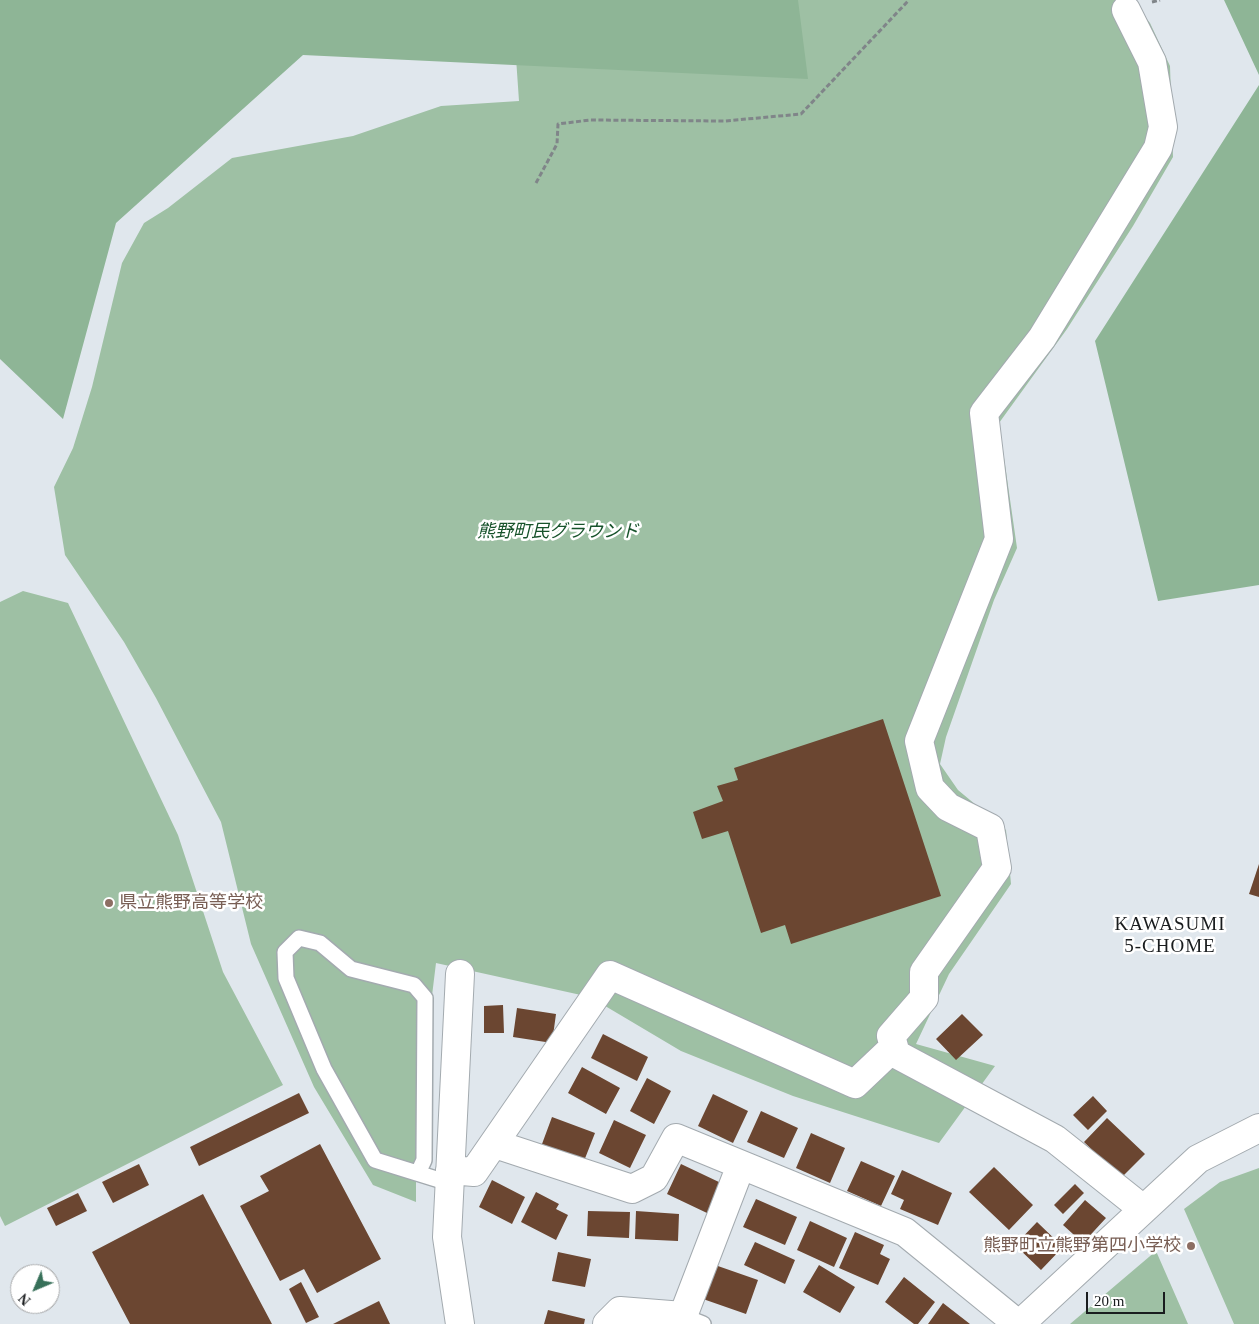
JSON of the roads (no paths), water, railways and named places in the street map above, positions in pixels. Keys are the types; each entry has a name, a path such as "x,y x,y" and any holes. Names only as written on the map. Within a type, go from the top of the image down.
{"street":[{"path":"1126,10 1152,62 1163,128 1158,148 1042,338 984,413 1000,539 918,741 930,788 948,807 990,828 997,868 924,972 924,998 891,1036 896,1054 1055,1139 1143,1209"},
{"path":"460,974 447,1238 460,1324"},
{"path":"450,1176 474,1172 610,975 855,1084 894,1047"},
{"path":"495,1144 632,1189 654,1178 676,1138 905,1232 1019,1324 1198,1159 1259,1128"},
{"path":"607,1324 620,1312 693,1320 742,1165"}],"lane":[{"path":"418,1173 424,1160 425,998 414,985 351,969 320,943 299,938 285,952 286,978 324,1069 375,1160 418,1173 450,1176"}],"place":[{"name":"県立熊野高等学校","path":"109,903"},
{"name":"熊野町立熊野第四小学校","path":"1191,1246"}],"district":[{"name":"KAWASUMI 5-CHOME","path":"1170,936"}],"park label":[{"name":"熊野町民グラウンド","path":"558,532"}]}
